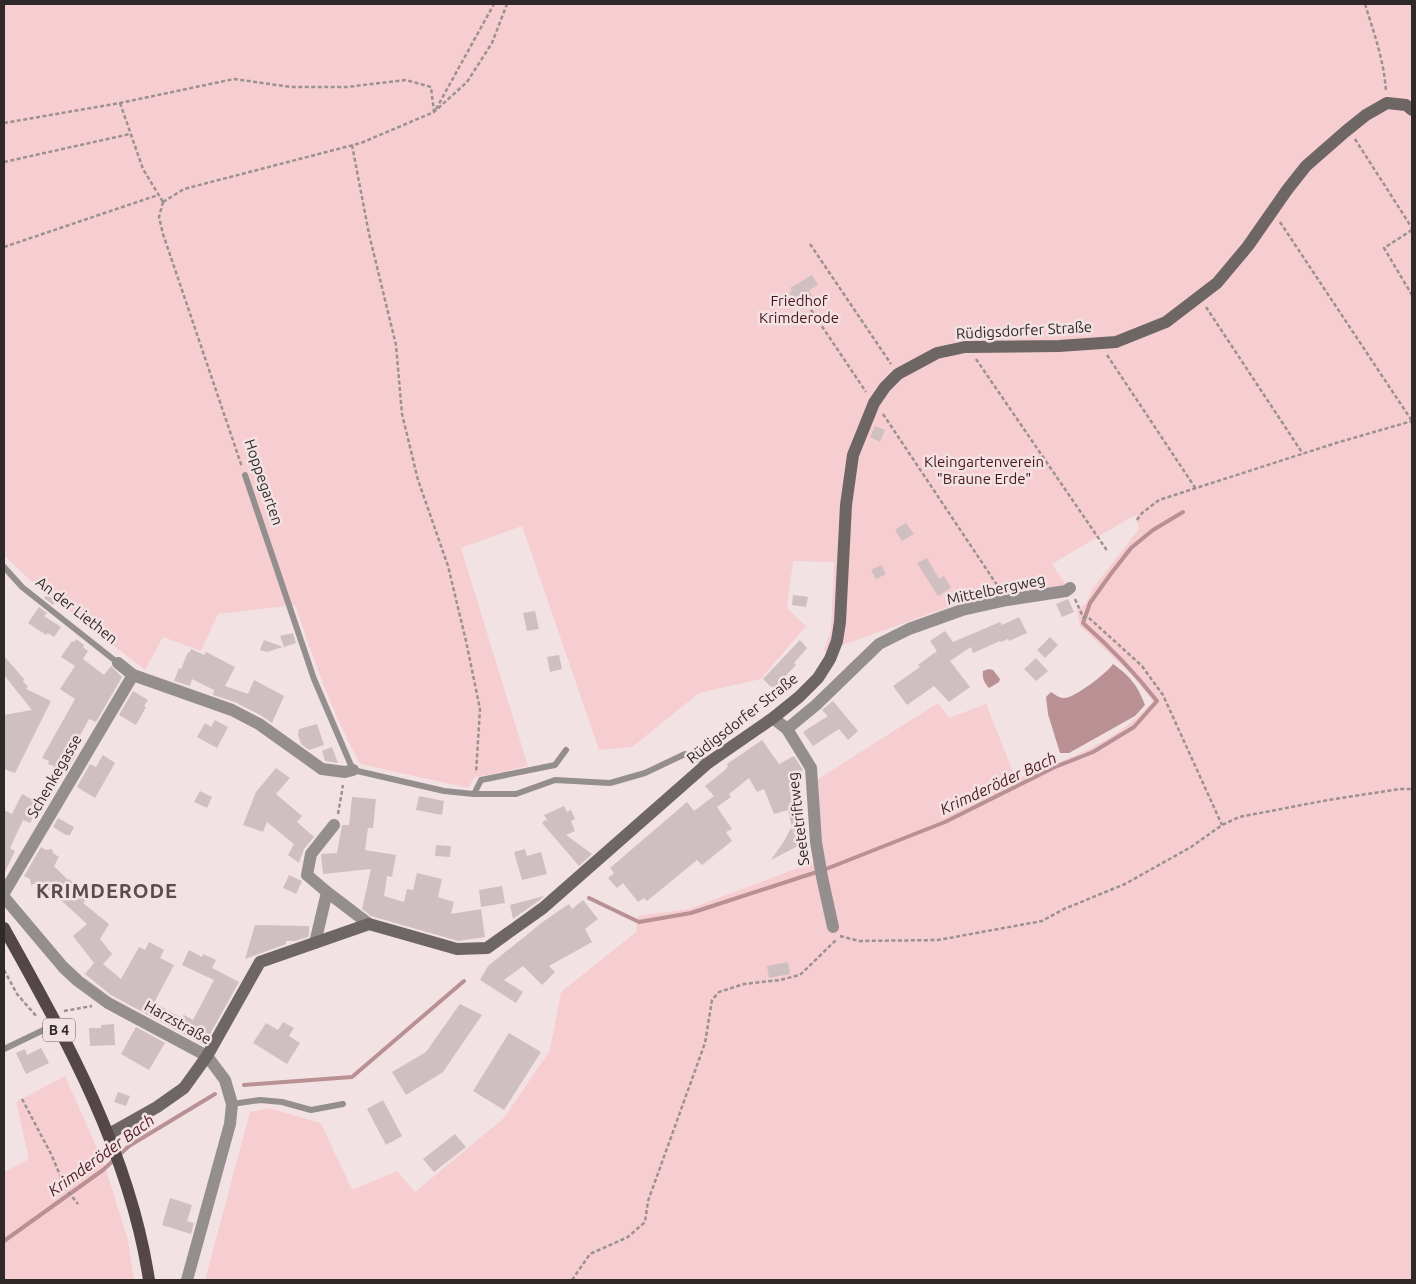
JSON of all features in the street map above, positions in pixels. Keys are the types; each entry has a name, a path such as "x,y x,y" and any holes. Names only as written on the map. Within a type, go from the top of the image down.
{"main road":[{"name":"B 4","path":"4,928 56,1024 109,1134 139,1227 149,1280"}],"street":[{"path":"1387,103 1406,105 1412,110"},
{"name":"Rüdigsdorfer Straße","path":"369,924 456,948 487,948 543,908 708,763 799,698 818,678 830,660 837,642 840,622 846,505 853,455 874,403 885,387 898,374 937,353 965,347 1059,346 1116,342 1166,322 1217,283 1248,246 1306,166 1366,115 1387,103"},
{"name":"Mittelbergweg","path":"787,729 816,705 879,644 909,629 962,610 1007,600 1066,591 1070,588"},
{"name":"An der Liethen","path":"118,663 133,675"},
{"path":"133,675 232,710 260,724 322,769 349,771"},
{"name":"Schenkegasse","path":"4,895 133,675"},
{"name":"Seetetriftweg","path":"773,718 787,729 811,768 816,842 836,931"},
{"path":"334,825 311,854 306,875 369,924"},
{"path":"315,943 327,892"},
{"name":"Harzstraße","path":"4,895 63,967 78,981 108,1003 207,1056 225,1080 232,1104 230,1124 187,1280"},
{"path":"109,1134 157,1107 184,1088 207,1056 260,962 369,924"}],"lane":[{"name":"Hoppegarten","path":"245,475 314,679 349,771"},
{"name":"An der Liethen","path":"4,567 22,587 118,663"},
{"path":"474,794 481,780 556,764 566,750"},
{"path":"349,771 444,791 474,794 516,794 555,780 610,782 645,773 685,754 708,763"},
{"path":"4,1049 56,1024"},
{"path":"232,1104 260,1100 282,1102 311,1110 342,1104"}],"path":[{"path":"434,112 494,4"},
{"path":"120,103 143,169 163,202 184,189 352,145 434,112 467,82 492,43 507,4"},
{"path":"1365,4 1384,70 1387,103"},
{"path":"4,123 120,103 234,79 291,87 338,87 406,80 431,88 434,112"},
{"path":"1346,131 1356,140 1412,229 1384,248 1412,295"},
{"path":"4,162 130,134"},
{"path":"352,145 369,234 396,346 402,414 418,480 448,566 480,709 476,776 481,780"},
{"path":"4,247 158,195"},
{"name":"Hoppegarten","path":"163,202 159,217 163,234 245,475"},
{"path":"1136,520 1159,500 1412,421 1273,210"},
{"path":"810,244 898,374"},
{"path":"1199,297 1303,454"},
{"path":"811,310 1007,600"},
{"path":"1090,344 1108,356 1196,489"},
{"path":"965,347 974,356 1108,552"},
{"path":"1070,588 1083,617 1088,617 1142,666 1163,695 1222,825"},
{"path":"334,825 349,771"},
{"path":"572,1280 590,1254 628,1237 646,1222 648,1201 705,1043 712,1000 720,992 744,984 780,980 800,975 836,931 860,940 938,940 1042,921 1064,909 1125,884 1191,847 1222,825 1239,818 1328,800 1400,789 1412,789"},
{"path":"64,1012 108,1003"},
{"path":"22,1099 51,1154 66,1189 78,1204"}],"green space":[{"path":"4,4 1412,4 1412,1280 205,1280 250,1112 269,1108 321,1123 352,1190 397,1171 415,1192 504,1118 550,1050 561,992 636,932 638,916 689,909 824,858 815,781 938,703 949,718 986,704 1016,779 1072,757 1123,729 1153,701 1131,674 1080,626 1077,610 1086,603 1093,588 1139,529 1135,515 1052,564 1066,585 998,595 957,604 823,652 831,631 834,562 793,561 787,608 806,626 761,679 699,693 632,747 599,750 522,526 461,548 528,766 474,778 468,788 360,764 332,706 295,605 218,614 201,651 163,637 145,670 29,579 4,555"},
{"path":"65,1076 104,1164 128,1240 134,1280 4,1280 4,1172 29,1159 16,1102"}],"shaded area":[{"path":"1113,664 1133,682 1145,705 1135,716 1069,753 1060,753 1048,714 1046,697 1051,692 1062,698 1074,695 1099,678"},
{"path":"993,670 1000,679 999,682 989,688 984,680 983,671"}],"building":[{"path":"812,275 818,285 809,290 814,299 811,301 812,304 802,309 800,306 797,308 789,293 792,291 790,288"},
{"path":"875,426 885,430 880,442 870,437"},
{"path":"906,523 914,534 902,541 895,530"},
{"path":"927,558 939,579 944,576 951,588 938,596 917,563"},
{"path":"881,565 886,574 876,579 871,570"},
{"path":"47,594 55,602 53,605 44,598"},
{"path":"793,595 808,597 806,607 792,605"},
{"path":"1068,599 1074,612 1062,617 1056,604"},
{"path":"39,607 47,613 44,616 61,627 54,637 48,633 46,635 28,623"},
{"path":"535,611 539,629 527,631 523,613"},
{"path":"1019,617 1027,633 1009,641 1008,639 1000,641 973,653 971,647 950,661 970,687 949,702 934,686 907,705 893,686 920,667 918,665 937,651 930,641 945,631 953,642 1000,622 1002,625"},
{"path":"293,633 296,643 284,647 280,636"},
{"path":"1050,637 1058,645 1045,658 1037,650"},
{"path":"76,639 88,651 83,659 104,675 111,666 122,677 96,722 89,719 71,752 76,755 65,774 53,769 54,766 48,764 49,761 42,758 75,699 60,689 75,666 61,657 72,641 74,642"},
{"path":"264,640 283,647 267,652 260,650"},
{"path":"800,640 807,648 794,663 796,665 774,688 773,686 771,687 763,679"},
{"path":"191,649 204,655 206,652 235,667 225,686 248,694 254,680 284,696 272,723 235,702 213,695 214,690 192,679 190,686 174,681 179,668 181,669"},
{"path":"559,655 562,669 550,672 547,657"},
{"path":"4,656 24,679 23,682 28,686 26,689 51,701 15,773 4,769 4,715 32,710 4,675"},
{"path":"1036,658 1048,671 1036,681 1024,669"},
{"path":"133,691 148,700 136,725 119,715"},
{"path":"833,701 858,731 848,740 839,729 813,746 803,732 828,716 822,710"},
{"path":"215,720 228,727 217,748 197,737 205,723 211,727"},
{"path":"317,724 324,745 309,750 301,744 298,735 299,729"},
{"path":"762,740 779,764 794,756 803,770 790,776 804,829 793,832 788,810 774,814 764,789 757,792 749,778 729,794 731,797 717,807 732,829 726,832 732,841 702,865 697,860 647,901 644,898 638,902 623,883 617,888 608,878 614,873 610,868 687,802 694,811 714,796 705,786 725,770 728,766 727,764"},
{"path":"332,747 338,763 325,761 322,751"},
{"path":"103,755 115,763 95,798 77,787 90,764 96,767"},
{"path":"276,768 290,778 276,794 302,816 297,822 314,837 304,849 299,863 288,855 294,844 267,822 263,832 243,825 256,792"},
{"path":"200,791 212,797 207,808 194,802"},
{"path":"22,794 40,804 30,823 23,820 10,848 15,851 4,874 4,810 12,814"},
{"path":"419,796 444,801 442,815 416,810"},
{"path":"352,797 376,799 373,828 368,828 365,850 396,855 392,877 387,876 384,896 404,902 407,889 413,890 417,873 442,879 438,897 454,902 451,914 481,909 485,937 458,941 371,916 362,909 371,869 323,874 321,854 337,853 342,825 349,825"},
{"path":"564,806 567,812 571,810 575,819 571,821 575,831 566,835 592,854 579,866 542,823 545,820 548,822 544,815"},
{"path":"58,818 74,827 70,835 66,835 53,827"},
{"path":"791,828 800,845 771,860 784,841"},
{"path":"436,845 451,846 450,857 435,856"},
{"path":"41,847 46,850 52,849 53,853 59,857 54,866 89,897 83,903 109,924 100,939 112,954 103,964 121,979 139,947 145,950 149,942 164,950 160,958 174,965 154,1003 182,1018 184,1015 193,1020 214,980 182,965 189,950 202,957 203,954 216,960 212,968 239,982 204,1045 111,995 85,974 94,963 73,936 87,924 51,891 37,883 31,885 30,879 24,876"},
{"path":"525,849 527,856 541,852 547,874 522,880 514,852"},
{"path":"289,875 302,881 296,894 283,888"},
{"path":"502,886 505,903 481,907 479,890"},
{"path":"544,896 540,900 513,919 510,905"},
{"path":"583,900 598,919 585,929 592,942 549,966 555,972 542,985 523,966 504,980 523,992 516,1003 480,980 488,966 544,921 569,904 572,909"},
{"path":"255,925 309,926 309,934 308,937 295,941 286,941 286,944 245,959"},
{"path":"788,962 790,974 769,978 767,966"},
{"path":"460,1004 482,1015 443,1072 406,1095 392,1072 426,1052"},
{"path":"283,1022 294,1028 289,1036 300,1043 287,1064 253,1043 266,1023 278,1030"},
{"path":"114,1024 115,1045 90,1046 89,1028 101,1028 101,1025"},
{"path":"136,1027 165,1043 149,1070 121,1054"},
{"path":"509,1033 541,1052 504,1110 473,1091"},
{"path":"41,1048 49,1063 26,1074 16,1053 25,1049 27,1055"},
{"path":"118,1092 130,1096 126,1106 114,1102"},
{"path":"383,1100 402,1136 386,1145 367,1109"},
{"path":"455,1134 466,1147 434,1172 423,1159"},
{"path":"170,1198 192,1205 187,1221 194,1223 191,1234 162,1225"}],"waterway":[{"name":"Krimderöder Bach","path":"589,898 639,922 691,913 826,869 945,822 1055,767 1093,752 1134,727 1157,701 1122,660 1083,623 1090,603 1131,548 1153,530 1183,512"},
{"name":"Krimderöder Bach","path":"244,1085 352,1077 464,981"},
{"name":"Krimderöder Bach","path":"4,1241 103,1170 129,1146 215,1094"}],"district":[{"name":"KRIMDERODE","path":"107,890"}],"park label":[{"name":"Friedhof Krimderode","path":"799,308"},
{"name":"Kleingartenverein \"Braune Erde\"","path":"984,470"}]}
